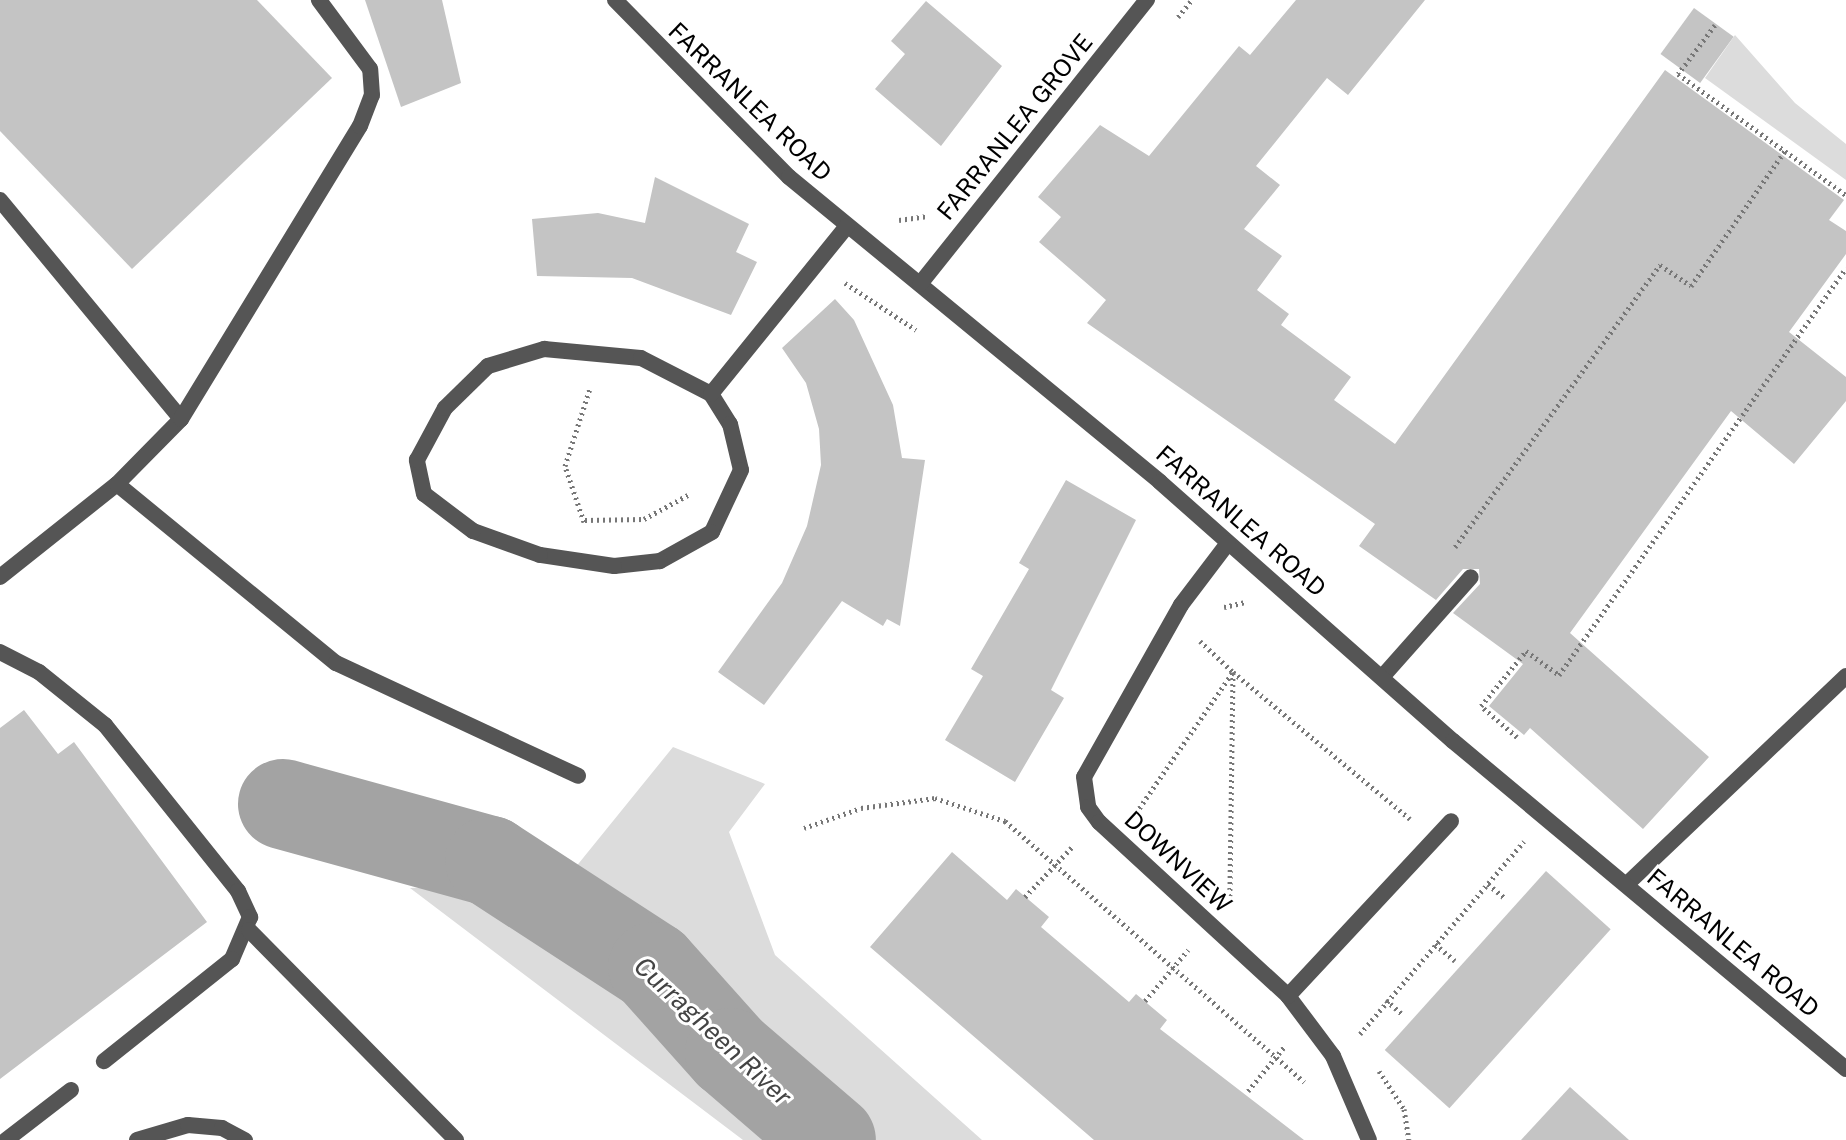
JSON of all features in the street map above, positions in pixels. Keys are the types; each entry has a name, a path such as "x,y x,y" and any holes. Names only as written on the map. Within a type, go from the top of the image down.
{"street":[{"path":"0,577 117,484 181,419 372,95 360,46 319,0"},
{"name":"FARRANLEA ROAD","path":"615,0 704,97 847,226 1228,543 1846,1069"},
{"name":"FARRANLEA GROVE","path":"920,284 1147,0"},
{"path":"0,200 181,419"},
{"path":"711,394 847,226"},
{"path":"544,349 601,350 641,358 711,394 730,424 741,462 715,528 660,561 575,560 540,555 452,520 424,494 417,460 445,408 488,366 544,349"},
{"path":"117,484 336,663 578,776"},
{"name":"DOWNVIEW","path":"1228,543 1174,617 1084,777 1088,807 1099,822 1308,1018 1369,1140"},
{"path":"1383,676 1471,577"},
{"path":"0,652 39,672 105,725 238,891 249,930 456,1140"},
{"path":"1627,884 1846,676"},
{"path":"1288,996 1451,821"},
{"path":"104,1061 232,959 249,930"},
{"path":"6,1140 71,1090"},
{"path":"137,1140 188,1125 222,1128 245,1140"}],"path":[{"path":"1715,25 1678,74 1846,195"},
{"path":"1445,560 1660,265 1691,286 1785,151"},
{"path":"884,217 903,221 936,212"},
{"path":"1517,737 1481,706 1526,651 1559,675 1846,268"},
{"path":"575,560 585,520 565,466 601,350"},
{"path":"1174,617 1233,672 1434,840"},
{"path":"1025,897 1056,861 1099,822 1133,816 1233,672"},
{"path":"1145,1001 1230,904 1233,672"},
{"path":"804,828 861,808 935,798 1005,821 1056,861 1278,1054"},
{"path":"1363,1045 1361,1029 1527,838"},
{"path":"1488,884 1506,899"},
{"path":"1435,944 1455,961"},
{"path":"1386,1000 1403,1015"},
{"path":"1248,1091 1308,1018"},
{"path":"1375,1065 1404,1109 1409,1140"}],"shaded area":[{"path":"1735,35 1795,103 1846,144 1846,180 1705,78"},
{"path":"673,747 765,784 729,832 775,955 982,1140 743,1140 410,888 562,884"}],"building":[{"path":"0,0 257,0 332,78 132,269 0,131"},
{"path":"365,0 442,0 461,83 401,107"},
{"path":"1296,0 1425,0 1348,95 1327,78 1256,166 1280,185 1244,229 1282,256 1257,290 1289,314 1281,325 1351,377 1334,400 1395,444 1665,70 1844,200 1829,220 1846,231 1846,254 1789,332 1846,377 1846,401 1794,464 1731,411 1570,633 1709,757 1643,829 1530,728 1524,735 1489,706 1523,664 1453,613 1480,584 1479,569 1463,569 1436,600 1359,546 1375,524 1087,323 1106,300 1039,242 1061,217 1038,197 1100,125 1149,156 1239,46 1250,55"},
{"path":"926,1 1002,66 941,146 875,89 905,54 891,41"},
{"path":"1694,8 1734,37 1700,83 1660,54"},
{"path":"655,177 749,224 736,252 757,262 731,315 632,278 537,276 532,219 598,213 645,223"},
{"path":"835,299 854,320 893,405 902,458 925,460 900,626 887,619 883,626 842,601 764,705 718,672 782,583 807,526 821,465 819,429 806,383 782,348"},
{"path":"1066,480 1136,520 1051,690 1064,698 1015,782 945,740 983,676 971,669 1029,569 1019,563"},
{"path":"24,710 58,754 74,742 207,922 0,1079 0,728"},
{"path":"952,852 1007,900 1016,889 1049,917 1041,927 1129,1002 1136,994 1167,1020 1160,1029 1304,1140 1094,1140 870,947"},
{"path":"1546,871 1611,929 1449,1108 1385,1050"},
{"path":"1570,1087 1629,1140 1521,1140"}],"waterway":[{"name":"Curragheen River","path":"283,804 490,861 653,967 730,1053 831,1140"}]}
